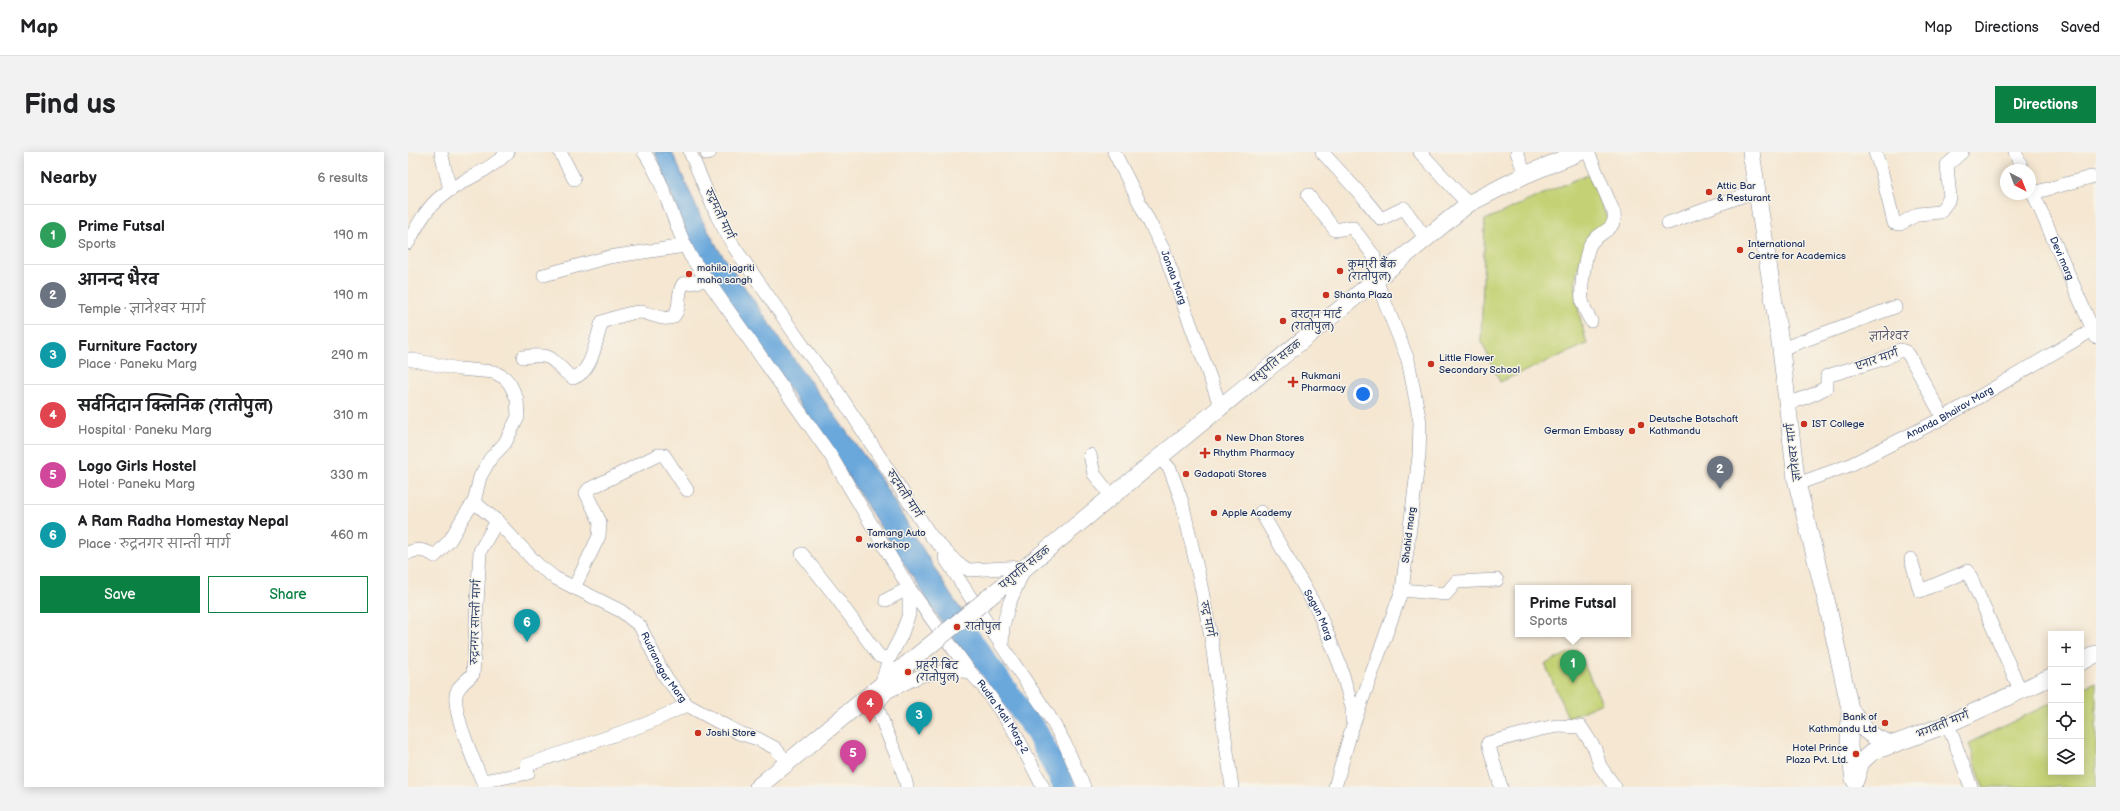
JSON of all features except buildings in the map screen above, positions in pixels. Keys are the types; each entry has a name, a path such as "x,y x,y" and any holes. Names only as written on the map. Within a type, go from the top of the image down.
{"main road":[{"name":"पशुपति सडक","path":"884,689 907,664 1468,204 1525,175 1580,152"},
{"name":"ज्ञानेश्वर मार्ग","path":"1751,152 1781,349 1797,484 1828,608 1850,709 1849,747 1855,783"},
{"path":"2084,660 2096,654"},
{"name":"भगवती मार्ग","path":"1855,783 1866,756 1893,744 1948,724 2048,678"},
{"path":"758,787 787,762 884,689"},
{"name":"ज्ञानेश्वर मार्ग","path":"1850,709 1867,733 1878,740 1893,744"}],"street":[{"path":"441,152 450,190"},
{"path":"408,244 412,227 420,221 436,200 450,190 479,174 508,152"},
{"path":"560,152 574,179"},
{"path":"644,152 664,189 685,246 707,280 831,456 909,588 970,673"},
{"name":"रुद्रमती मार्ग","path":"690,152 717,216 734,247 806,350 839,394 931,536 957,563 969,570 1025,567"},
{"name":"Janata Marg","path":"1114,152 1164,251 1221,408"},
{"path":"1322,152 1363,197 1381,220 1404,208 1426,239"},
{"path":"1420,152 1468,204"},
{"path":"1517,152 1525,175"},
{"path":"1588,152 1614,213 1615,220 1612,226 1591,243 1584,262 1581,297 1591,321"},
{"path":"1875,152 1881,169 1894,223 1900,224 1918,214 1940,212 1950,198 1947,165 1962,152"},
{"path":"2016,152 2021,164"},
{"path":"2036,189 2091,177"},
{"path":"1668,223 1756,191"},
{"name":"Shahid marg","path":"1308,195 1336,230 1352,227 1374,256 1376,280 1408,360 1420,422 1419,456 1402,590 1352,728 1335,787"},
{"name":"Devi marg","path":"2036,200 2095,332"},
{"path":"544,275 609,257 685,246"},
{"path":"523,357 540,355 553,359 573,378 580,376 588,367 602,322 641,312 667,319 673,317 677,312 680,288 683,284 707,280"},
{"path":"1781,349 1895,307"},
{"name":"Ananda Bhairav Marg","path":"1797,484 1850,465 1942,418 2095,332"},
{"name":"एनार मार्ग","path":"1788,404 1814,394 1826,387 1827,376 1886,358 1900,350 1909,355 1942,418"},
{"path":"408,359 459,370 494,372 505,378 510,384 517,399 518,417 505,443 490,459 480,477 474,502 450,540 435,556 428,551 414,549 408,553"},
{"path":"574,588 599,536 600,522 586,493 589,489 651,458 664,455 687,490"},
{"path":"1090,455 1094,474 1112,497"},
{"name":"रुद्र मार्ग","path":"1160,458 1170,469 1182,502 1200,581 1211,637 1232,787"},
{"name":"Rudranagar Marg","path":"474,502 497,521 538,565 555,578 621,611 640,626 664,675 687,705 739,733 758,739 775,748 787,762"},
{"name":"Sagun Marg","path":"1261,512 1318,611 1352,707 1352,728"},
{"name":"रुद्रनगर सान्ती मार्ग","path":"484,784 467,744 457,709 456,695 462,685 474,674 480,550 497,521"},
{"path":"931,536 1048,714 1064,742 1084,787"},
{"path":"802,554 836,597 879,656 889,659"},
{"path":"1911,559 1920,590 1968,571 2021,692"},
{"path":"1002,646 1003,626 1009,604 1025,567"},
{"path":"1402,590 1446,594 1456,582 1497,580"},
{"path":"886,600 909,588"},
{"path":"907,787 902,767 886,734 877,704 884,689 889,659 909,614 909,588"},
{"name":"Rudra Mati Marg-2","path":"884,689 920,676 940,671 955,669 970,673 982,685 1012,728 1043,787"},
{"path":"484,784 528,773 527,765 646,724 687,705"},
{"path":"1948,724 1971,787"},
{"path":"1501,787 1488,743 1558,726 1581,727 1594,749 1600,766 1615,787"}],"green space":[{"path":"1588,174 1610,225 1586,252 1580,261 1577,271 1577,302 1587,344 1500,382 1481,340 1485,220"},
{"path":"1577,649 1602,703 1568,718 1545,664"},
{"path":"2096,682 2096,787 1983,787 1969,743 2048,704 2048,775 2084,775 2084,688"}],"water":[{"path":"655,152 672,152 702,220 719,250 793,358 878,475 950,594 990,651 971,665 933,609 825,440 709,276 683,225"}],"waterway":[{"path":"964,631 1037,733 1065,787"}],"place":[{"name":"Attic Bar & Resturant","path":"1709,192"},
{"name":"International Centre for Academics","path":"1740,250"},
{"name":"कुमारी बैंक (रातोपुल)","path":"1340,271"},
{"name":"mahila jagriti maha sangh","path":"689,274"},
{"name":"Shanta Plaza","path":"1326,295"},
{"name":"वरदान मार्ट (रातोपुल)","path":"1283,321"},
{"name":"Little Flower Secondary School","path":"1431,364"},
{"name":"Rukmani Pharmacy","path":"1293,382"},
{"name":"IST College","path":"1804,424"},
{"name":"Deutsche Botschaft Kathmandu","path":"1641,425"},
{"name":"German Embassy","path":"1632,431"},
{"name":"New Dhan Stores","path":"1218,438"},
{"name":"Rhythm Pharmacy","path":"1205,453"},
{"name":"Gadapati Stores","path":"1186,474"},
{"name":"आनन्द भैरव","path":"1720,489"},
{"name":"Apple Academy","path":"1214,513"},
{"name":"Tamang Auto workshop","path":"859,539"},
{"name":"रातोपुल","path":"957,627"},
{"name":"A Ram Radha Homestay Nepal","path":"527,642"},
{"name":"प्रहरी बिट (रातोपुल)","path":"908,672"},
{"name":"Prime Futsal","path":"1573,683"},
{"name":"सर्वनिदान क्लिनिक (रातोपुल)","path":"870,723"},
{"name":"Bank of Kathmandu Ltd","path":"1885,723"},
{"name":"Joshi Store","path":"698,733"},
{"name":"Furniture Factory","path":"919,735"},
{"name":"Hotel Prince Plaza Pvt. Ltd.","path":"1856,754"},
{"name":"Logo Girls Hostel","path":"853,773"}],"district":[{"name":"ज्ञानेश्वर","path":"1889,336"}]}
